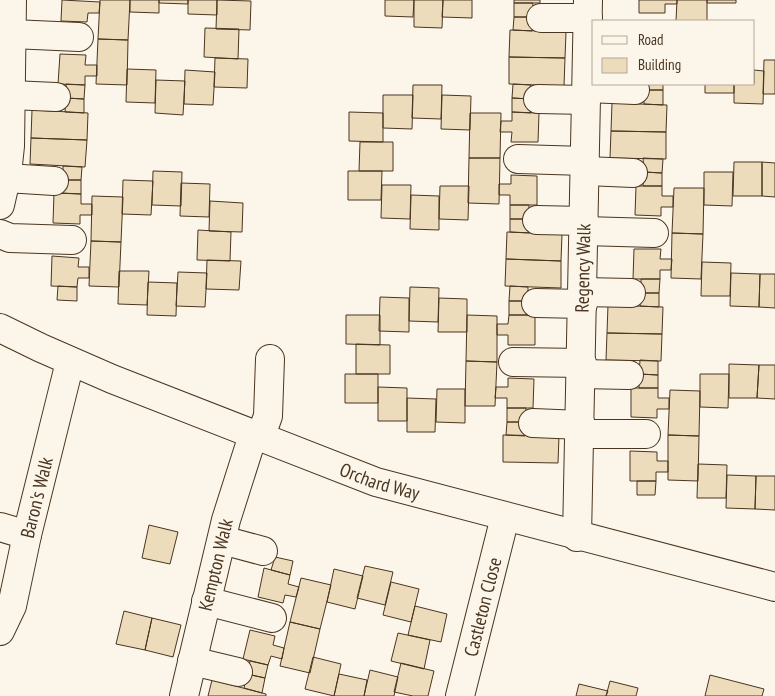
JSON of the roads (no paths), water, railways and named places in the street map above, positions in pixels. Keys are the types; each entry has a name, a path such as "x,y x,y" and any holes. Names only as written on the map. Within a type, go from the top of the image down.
{"street":[{"path":"0,205 6,178 11,96 12,0"},
{"path":"541,18 590,18"},
{"name":"Regency Walk","path":"577,536 581,430 586,94 590,18"},
{"path":"12,34 79,37"},
{"path":"538,99 635,90"},
{"path":"11,96 56,97"},
{"path":"518,159 633,172"},
{"path":"6,178 54,181"},
{"path":"537,220 654,233"},
{"path":"0,234 10,238 72,240"},
{"path":"536,303 631,293"},
{"name":"Orchard Way","path":"0,328 70,362 376,482 775,587"},
{"name":"Kempton Walk","path":"184,696 222,540 257,436 268,416 270,359"},
{"name":"Baron's Walk","path":"0,631 12,606 27,534 70,362"},
{"path":"513,362 629,376"},
{"path":"533,423 581,430 646,434"},
{"name":"Castleton Close","path":"460,696 504,517"},
{"path":"0,527 27,534"},
{"path":"222,540 263,550"},
{"path":"206,601 272,618"},
{"path":"192,661 238,672"}]}
